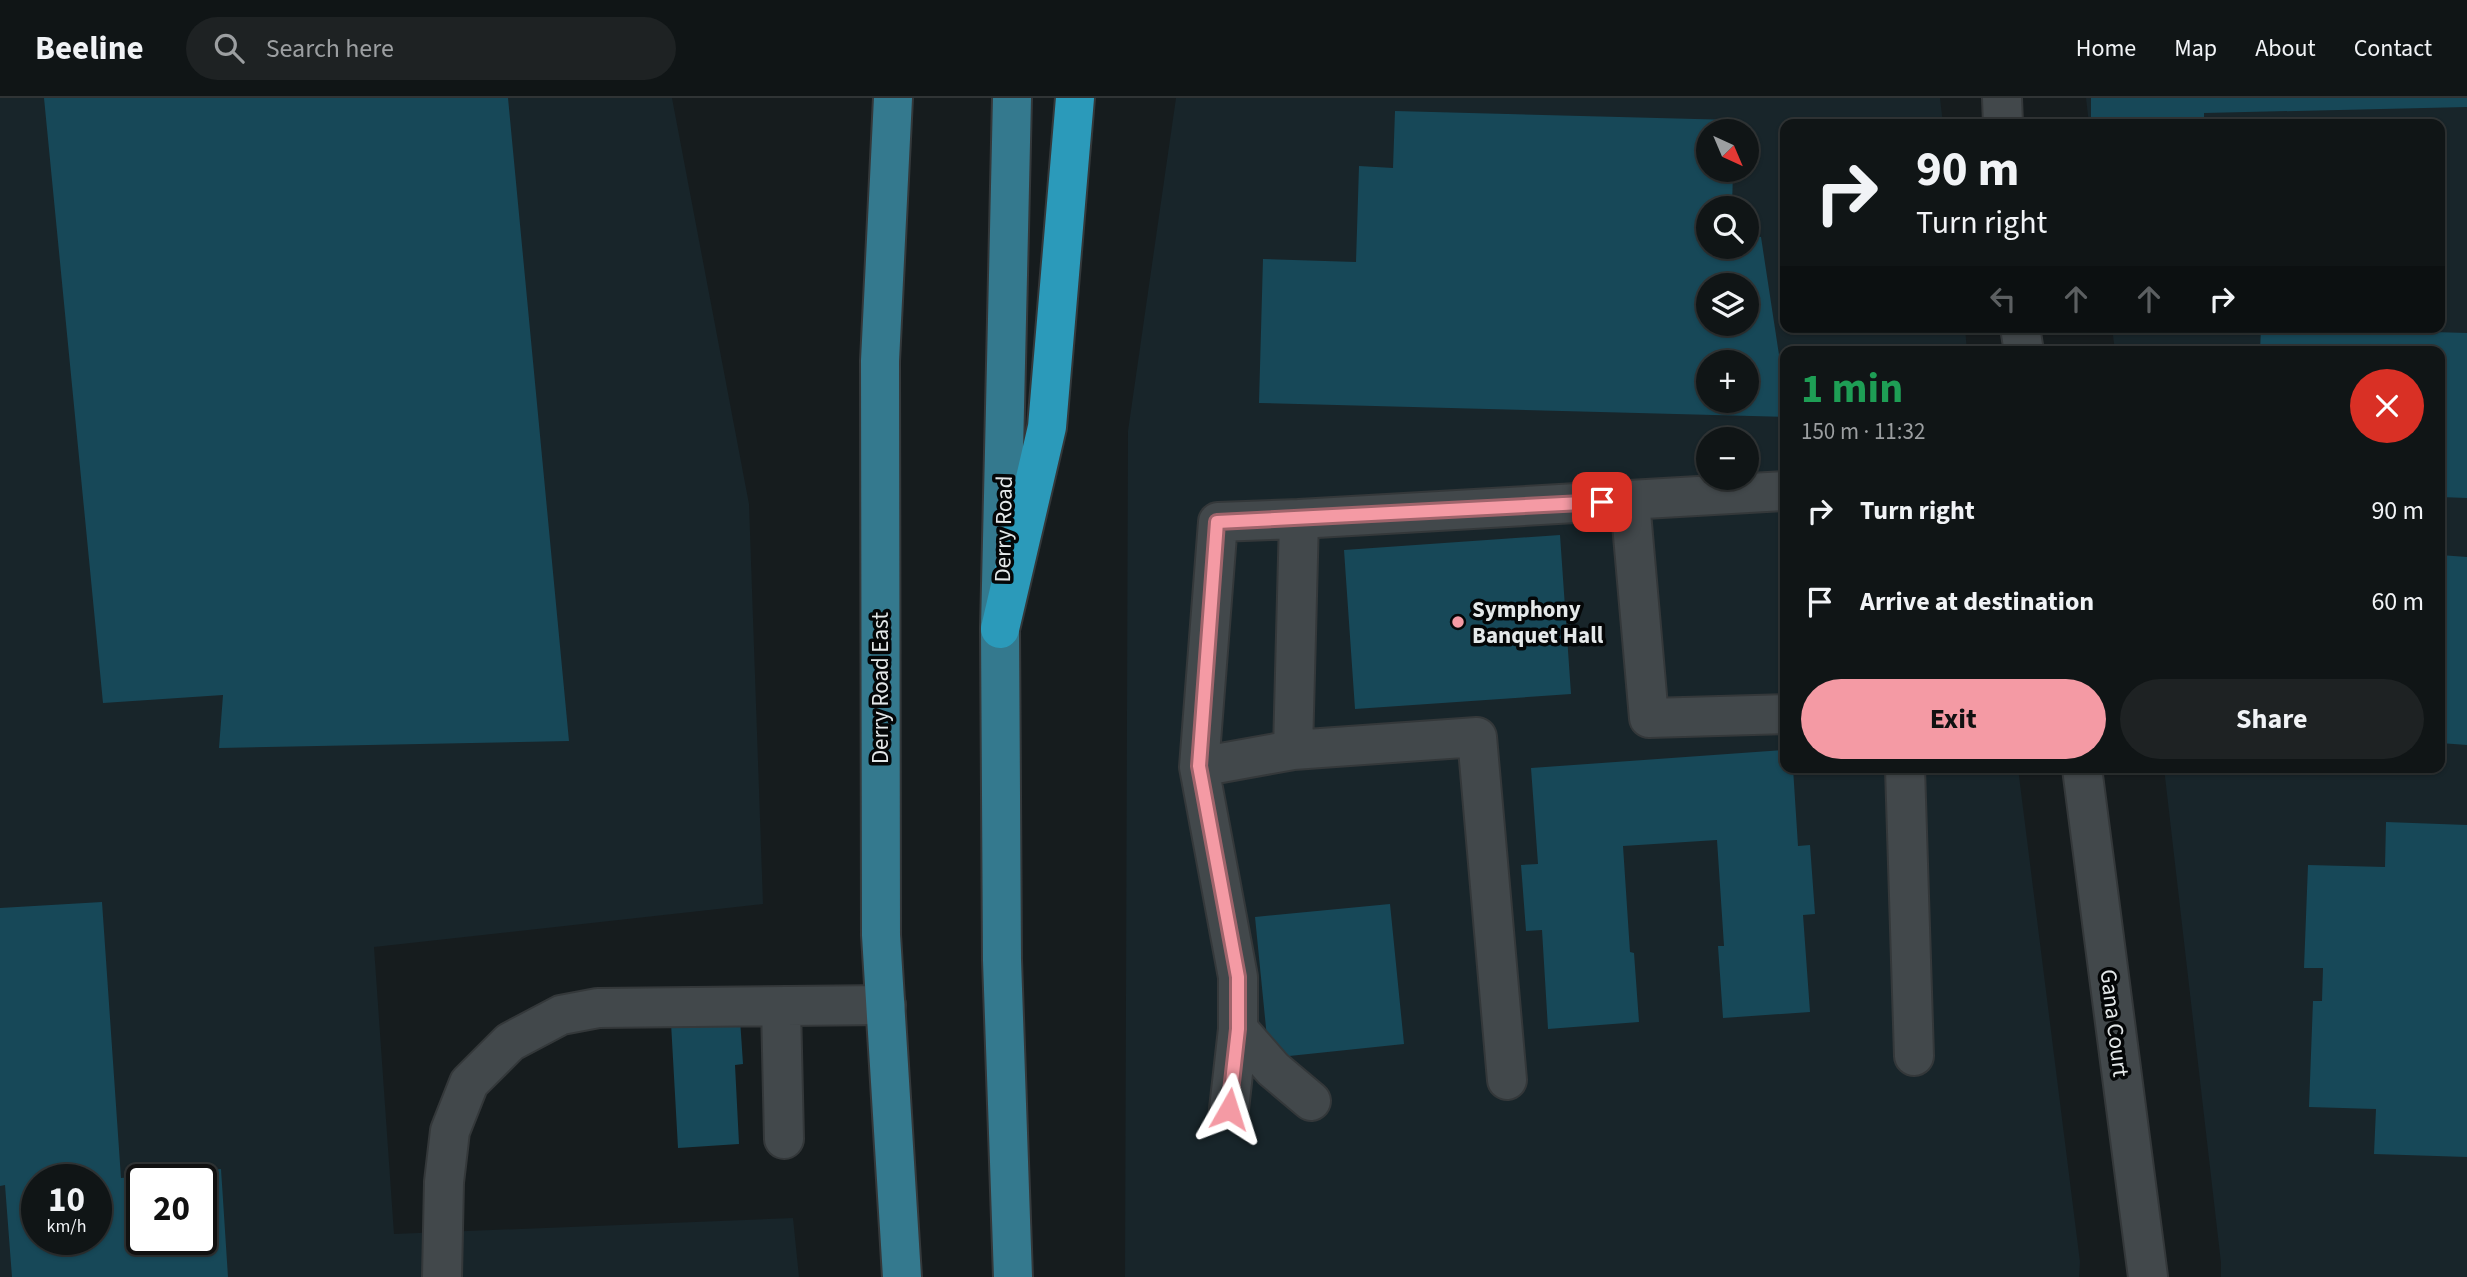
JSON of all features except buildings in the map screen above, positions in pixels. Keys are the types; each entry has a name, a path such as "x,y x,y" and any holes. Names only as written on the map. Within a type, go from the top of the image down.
{"highway":[{"path":"1000,629 1047,427 1074,98"}],"main road":[{"name":"Derry Road East","path":"893,98 880,361 881,935 902,1277"},
{"name":"Derry Road","path":"1012,98 1000,629 1002,960 1013,1277"}],"street":[{"path":"2002,98 2003,119"},
{"path":"1229,1109 1238,1029 1238,977 1199,766 1217,522 1780,491"},
{"path":"1630,500 1649,718 1780,714"},
{"path":"1293,750 1299,519"},
{"path":"1199,766 1293,750 1477,737 1507,1080"},
{"path":"1905,773 1914,1056"},
{"name":"Gana Court","path":"2083,773 2148,1277"},
{"path":"442,1277 444,1182 450,1131 469,1083 510,1042 561,1015 598,1008 886,1005"},
{"path":"781,1007 784,1139"},
{"path":"1238,1029 1273,1069 1311,1101"}],"shaded area":[{"path":"0,98 672,98 749,504 763,904 374,947 394,1234 793,1218 799,1277 0,1277"},
{"path":"1176,98 1940,98 1942,119 1780,119 1780,333 1965,333 1967,346 1780,346 1780,773 2019,773 2080,1262 2079,1277 1125,1277 1128,431"},
{"path":"2086,98 2467,98 2467,1277 2221,1277 2165,773 2445,773 2445,346 2114,346 2113,333 2445,333 2445,119 2088,119"}],"place":[{"name":"Symphony Banquet Hall","path":"1458,622"}],"route":[{"path":"1229,1109 1238,1029 1238,977 1199,766 1217,522 1602,502"}]}
